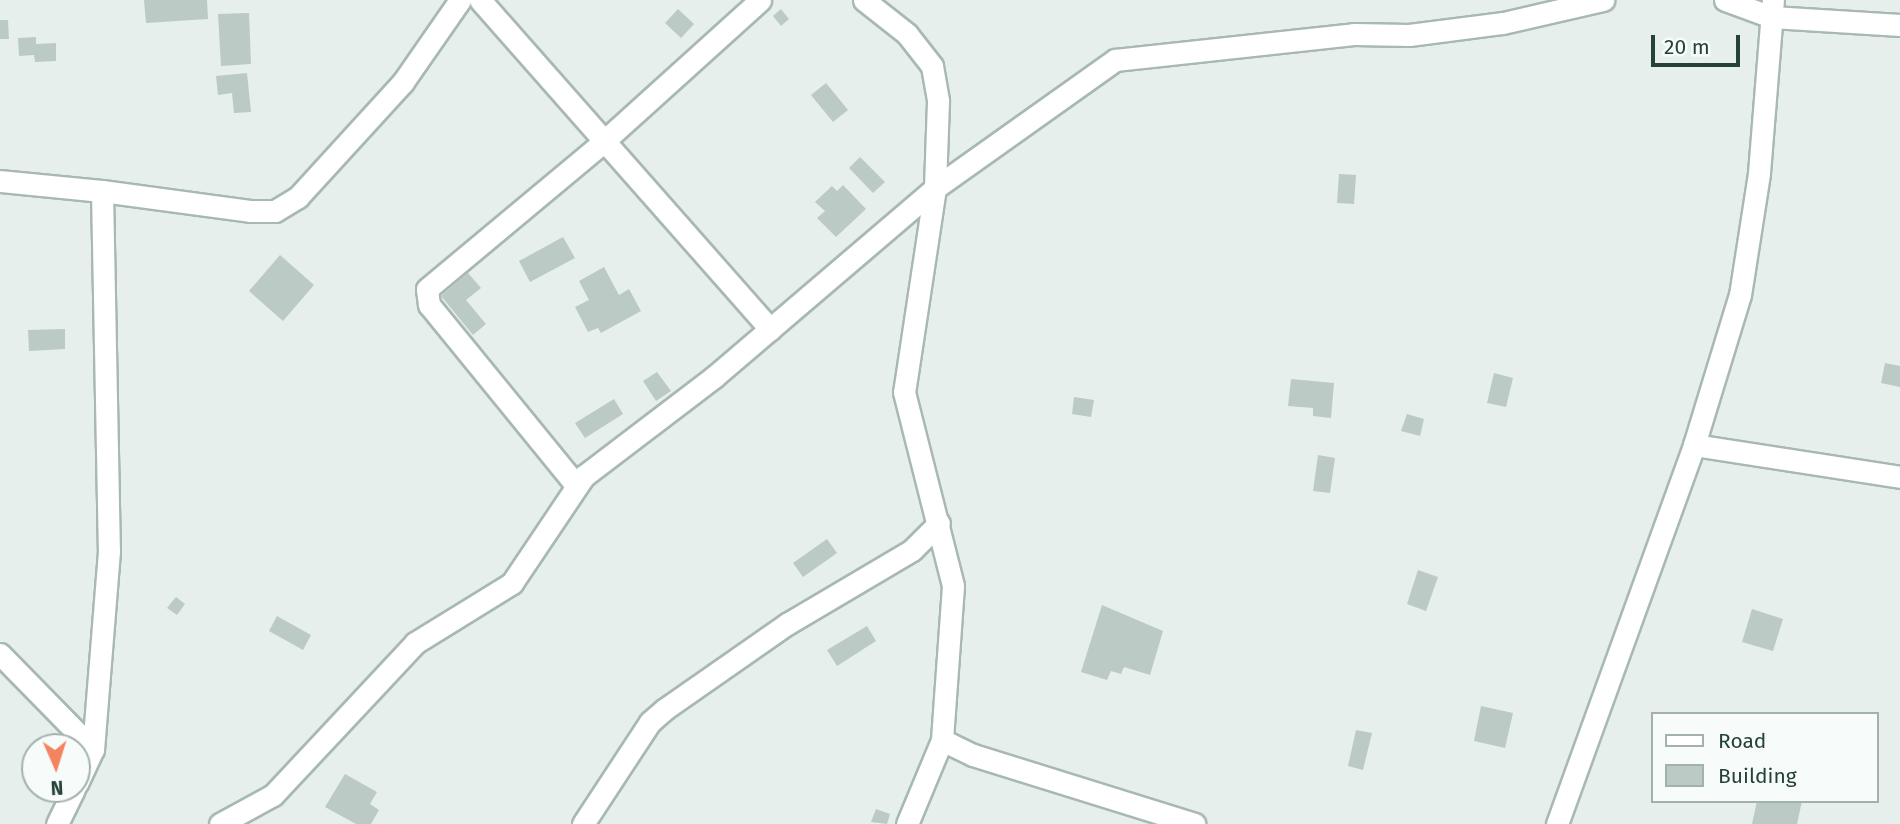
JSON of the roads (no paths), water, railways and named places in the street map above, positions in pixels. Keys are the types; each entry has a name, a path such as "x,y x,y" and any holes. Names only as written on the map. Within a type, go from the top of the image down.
{"street":[{"path":"0,181 102,191 250,211 275,211 298,197 403,82 460,0"},
{"path":"480,0 602,143 769,329"},
{"path":"576,485 426,297 427,289 602,143 760,0"},
{"path":"864,0 907,34 932,65 938,101 935,188 904,392 953,586 942,740 907,824"},
{"path":"220,824 273,794 415,643 512,583 576,485 769,329 935,188 1115,60 1133,55 1354,34 1422,33 1503,23 1603,0"},
{"path":"1725,0 1900,25"},
{"path":"1557,824 1694,445 1740,295 1759,173 1773,8"},
{"path":"91,753 109,551 102,191"},
{"path":"1694,445 1900,477"},
{"path":"583,824 650,722 665,709 787,624 912,550 939,523"},
{"path":"0,654 93,749"},
{"path":"942,740 974,755 1150,818 1194,824"},
{"path":"58,824 68,803"}]}
